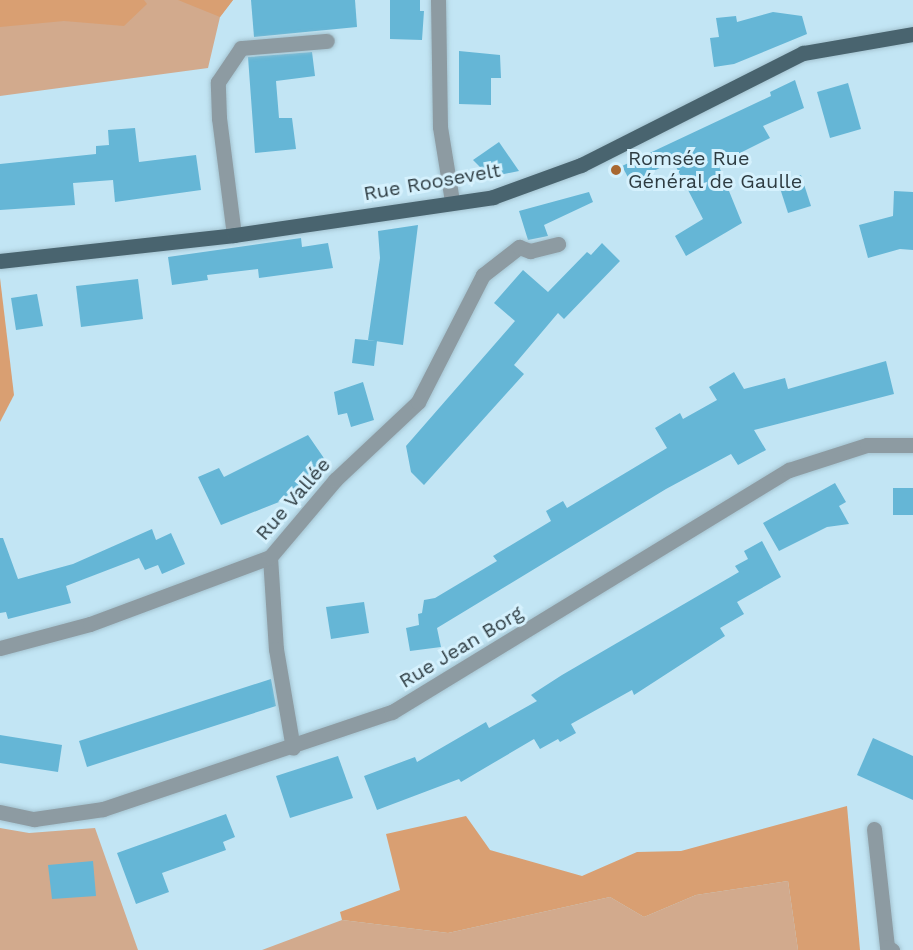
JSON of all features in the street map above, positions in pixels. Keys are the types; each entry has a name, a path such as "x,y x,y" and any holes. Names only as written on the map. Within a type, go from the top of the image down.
{"main road":[{"name":"Rue Roosevelt","path":"0,261 234,235 452,201 493,197 581,165 803,52 913,34"}],"street":[{"path":"438,0 440,127 452,201"},
{"path":"234,235 219,118 218,82 241,48 327,41"},
{"name":"Rue Vallée","path":"0,648 90,624 270,557 334,480 418,402 483,275 519,247 530,251 558,244"},
{"name":"Rue Jean Borg","path":"0,813 34,819 103,809 293,748 392,712 789,470 867,445 913,445"},
{"path":"270,557 276,649 293,748"},
{"path":"874,829 887,947 892,950"}],"shaded area":[{"path":"0,0 233,0 220,17 208,68 0,96"},
{"path":"0,0 144,0 147,4 124,26 64,21 0,27"},
{"path":"178,0 233,0 220,17"},
{"path":"0,278 14,395 0,422"},
{"path":"847,806 860,950 798,950 788,881 696,895 644,917 610,897 448,933 342,920 340,912 400,890 386,834 466,816 490,850 582,876 637,852 681,851"},
{"path":"0,828 29,833 95,828 138,950 0,950"},
{"path":"788,881 798,950 262,950 342,920 448,933 610,897 644,917 696,895"}],"building":[{"path":"251,0 355,0 357,27 254,37"},
{"path":"390,0 420,0 420,11 424,11 422,40 390,39"},
{"path":"773,12 802,16 807,34 734,64 714,67 710,38 719,37 716,18 736,16 737,22"},
{"path":"459,51 500,55 501,78 491,78 491,105 459,104"},
{"path":"312,52 315,76 276,81 279,118 292,118 296,149 255,153 248,57"},
{"path":"795,80 804,108 763,126 770,138 718,164 742,223 686,256 675,236 703,219 673,161 631,183 622,166 771,96 770,92"},
{"path":"848,83 861,129 830,138 817,92"},
{"path":"135,128 139,162 196,155 201,190 115,202 113,180 73,183 75,205 0,210 0,164 96,154 96,146 109,145 108,130"},
{"path":"499,142 519,171 490,177 473,160"},
{"path":"801,175 811,206 788,213 778,182"},
{"path":"894,191 913,192 913,250 900,249 868,258 859,225 893,216"},
{"path":"589,192 593,202 544,225 548,236 528,240 519,211"},
{"path":"418,225 403,345 368,340 380,258 378,231"},
{"path":"301,238 302,247 328,243 333,268 259,278 258,269 207,275 208,280 172,285 168,257"},
{"path":"602,243 620,261 564,319 558,313 514,365 524,374 424,485 411,472 406,446 515,321 494,303 523,270 548,292 587,252 591,255"},
{"path":"138,279 143,319 81,327 76,286"},
{"path":"37,294 43,326 16,330 11,298"},
{"path":"355,339 377,341 374,366 352,363"},
{"path":"886,361 894,394 754,430 766,450 738,465 731,454 666,489 437,628 441,647 410,651 406,628 419,625 418,614 422,613 424,600 435,598 497,561 493,556 551,521 546,511 563,501 567,508 667,448 655,428 680,413 683,419 717,400 709,387 734,372 744,389 785,378 788,389"},
{"path":"363,382 374,420 351,427 347,413 338,415 334,392"},
{"path":"308,435 328,464 279,502 221,525 198,477 219,468 224,477"},
{"path":"835,483 846,502 839,506 849,524 827,527 779,551 763,523"},
{"path":"893,488 913,488 913,515 893,515"},
{"path":"152,529 156,540 171,533 185,564 162,574 158,565 145,570 139,558 66,586 71,603 8,619 6,612 0,613 0,538 3,538 18,579 73,564"},
{"path":"762,541 781,577 737,602 744,614 720,628 725,636 634,695 632,690 571,724 576,733 560,742 558,739 540,749 534,739 461,782 459,779 377,810 364,776 415,757 417,762 486,722 489,728 537,701 531,695 739,572 735,566 748,559 744,551"},
{"path":"364,602 369,633 331,639 326,607"},
{"path":"271,679 276,706 87,767 79,741"},
{"path":"0,735 62,745 58,772 0,763"},
{"path":"873,738 913,756 913,800 857,775"},
{"path":"338,756 353,798 290,818 276,776"},
{"path":"226,814 235,837 223,842 226,850 162,873 169,892 136,904 117,853"},
{"path":"93,861 96,896 52,899 48,865"}],"place":[{"name":"Romsée Rue Général de Gaulle","path":"616,170"}]}
